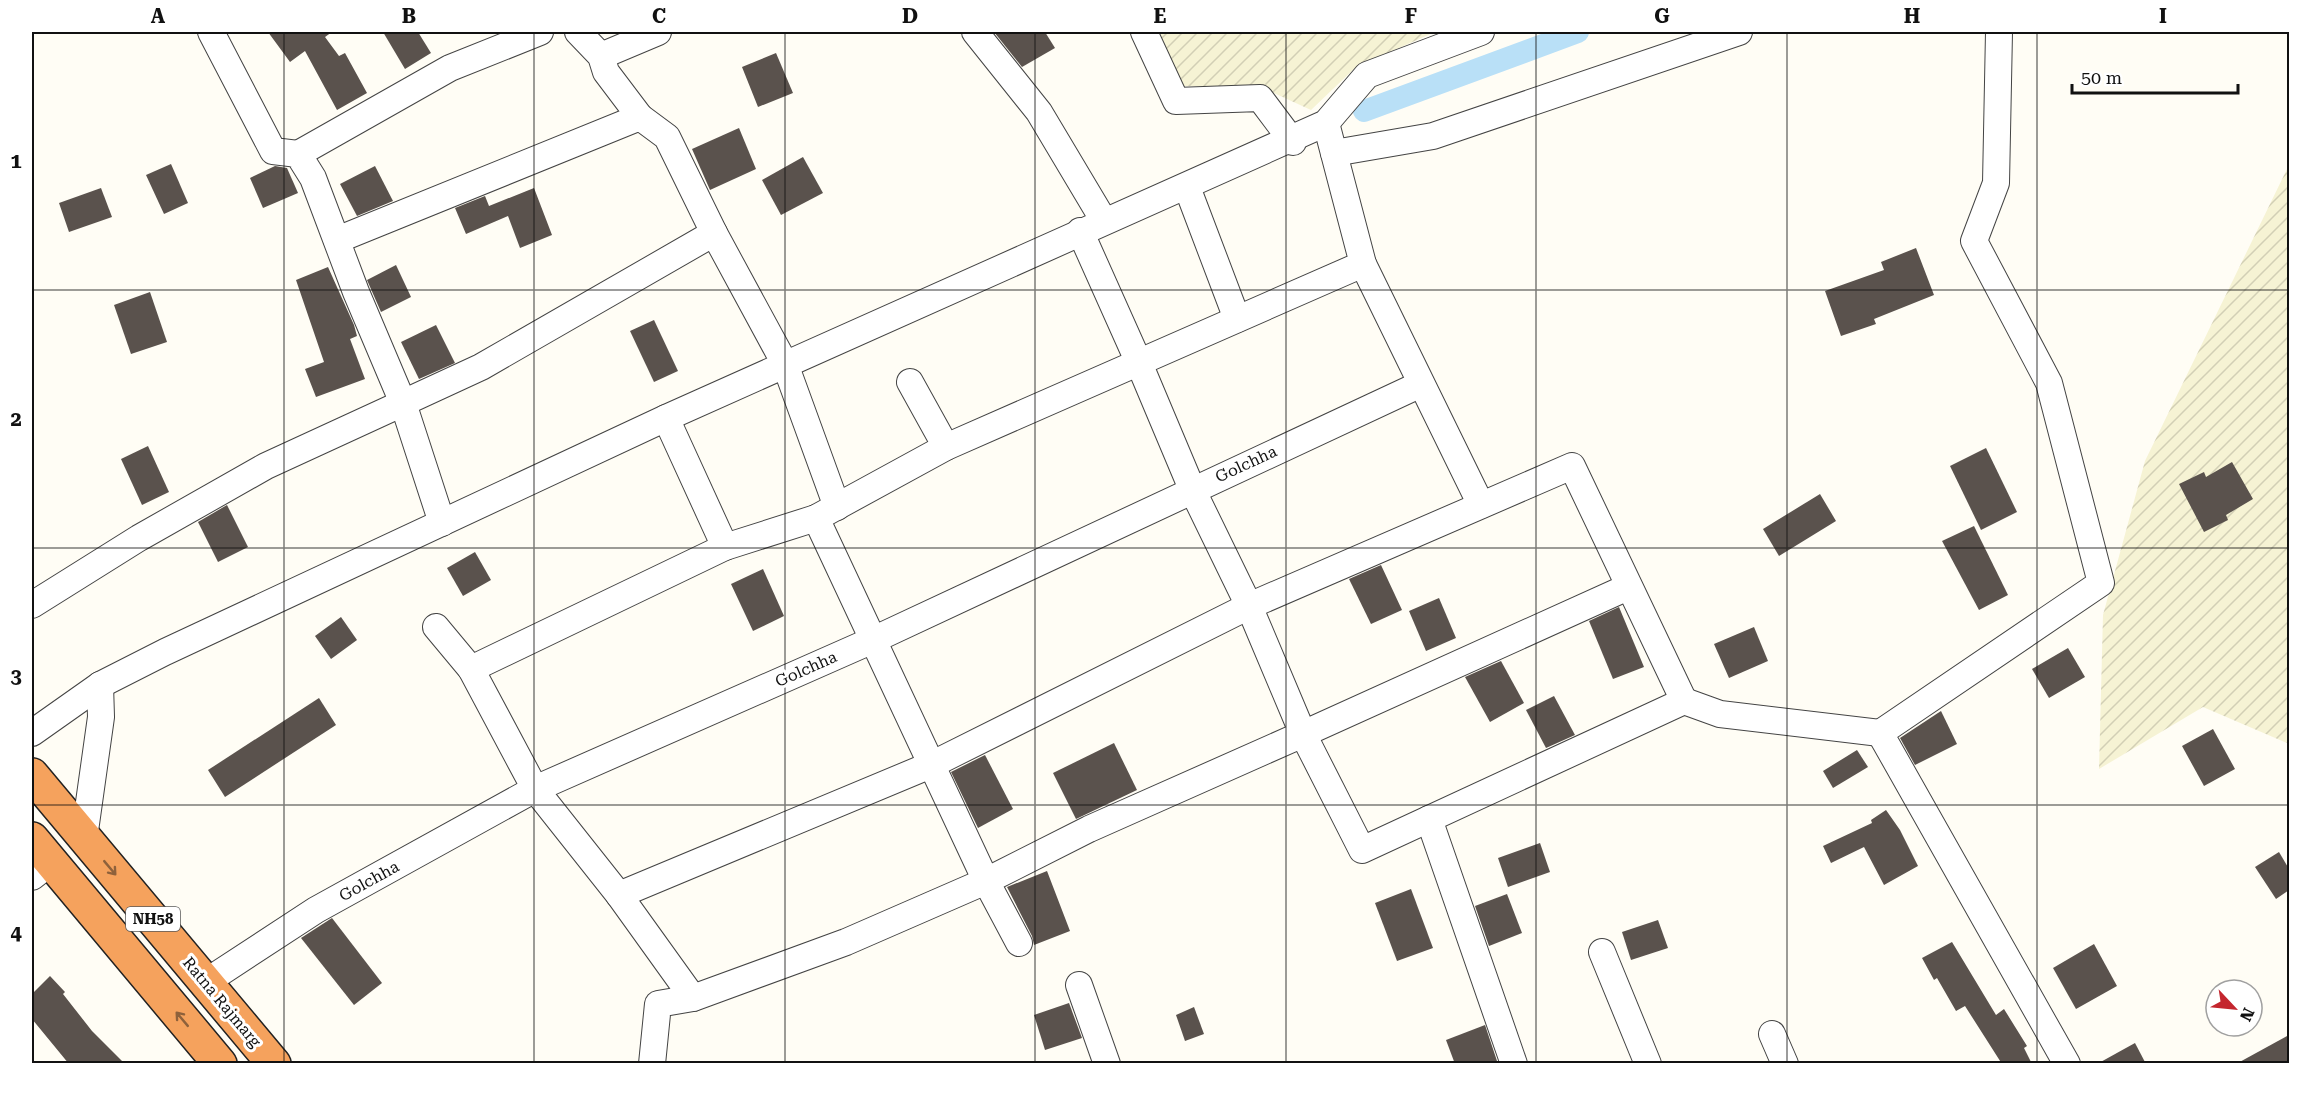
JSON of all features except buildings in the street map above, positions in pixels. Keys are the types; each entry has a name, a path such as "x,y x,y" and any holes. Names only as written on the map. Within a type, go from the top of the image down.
{"highway":[{"name":"Ratna Rajmarg","path":"32,775 274,1064"},
{"name":"NH58","path":"38,859 220,1064"}],"street":[{"path":"211,32 273,151 298,154 450,68 540,32"},
{"path":"578,32 601,56 606,72 640,117 667,137 714,233 785,364 826,513 873,640 986,881 1019,943"},
{"path":"601,56 658,32"},
{"path":"975,32 1039,112 1104,221"},
{"path":"1144,32 1176,101 1260,98 1292,141"},
{"path":"32,733 100,685 442,523 666,418 1080,231 1292,141 1326,123 1367,75 1481,32"},
{"path":"1334,153 1433,136 1738,32"},
{"path":"619,895 933,764 1249,606 1572,466 1684,701 1720,714 1880,733 2101,583 2049,383 1974,241 1996,183 1999,32"},
{"path":"337,240 640,117"},
{"path":"1326,123 1363,264 1481,506"},
{"path":"298,154 313,178 404,403 442,523"},
{"path":"1187,187 1237,319"},
{"path":"1080,231 1192,489 1249,606 1303,735 1362,850 1684,701"},
{"path":"32,605 139,538 266,466 481,367 714,233"},
{"path":"471,669 725,547 826,513 946,447 1363,264"},
{"path":"910,382 946,447"},
{"name":"Golchha","path":"206,982 316,909 535,789 873,640 1421,384"},
{"path":"666,418 725,547"},
{"path":"652,1064 658,1004 693,998 846,942 986,881 1089,829 1303,735 1628,586"},
{"path":"436,627 471,669 535,789 619,895 693,998"},
{"path":"84,838 101,717 100,685"},
{"path":"1880,733 2067,1064"},
{"path":"1429,819 1514,1064"},
{"path":"1602,952 1648,1064"},
{"path":"1079,985 1107,1064"},
{"path":"1772,1034 1785,1064"}],"shaded area":[{"path":"1155,32 1435,32 1356,67 1311,110 1261,87 1180,86"},
{"path":"2289,165 2289,744 2203,707 2099,769 2103,615 2145,461"}],"waterway":[{"path":"1364,111 1578,32"}]}
